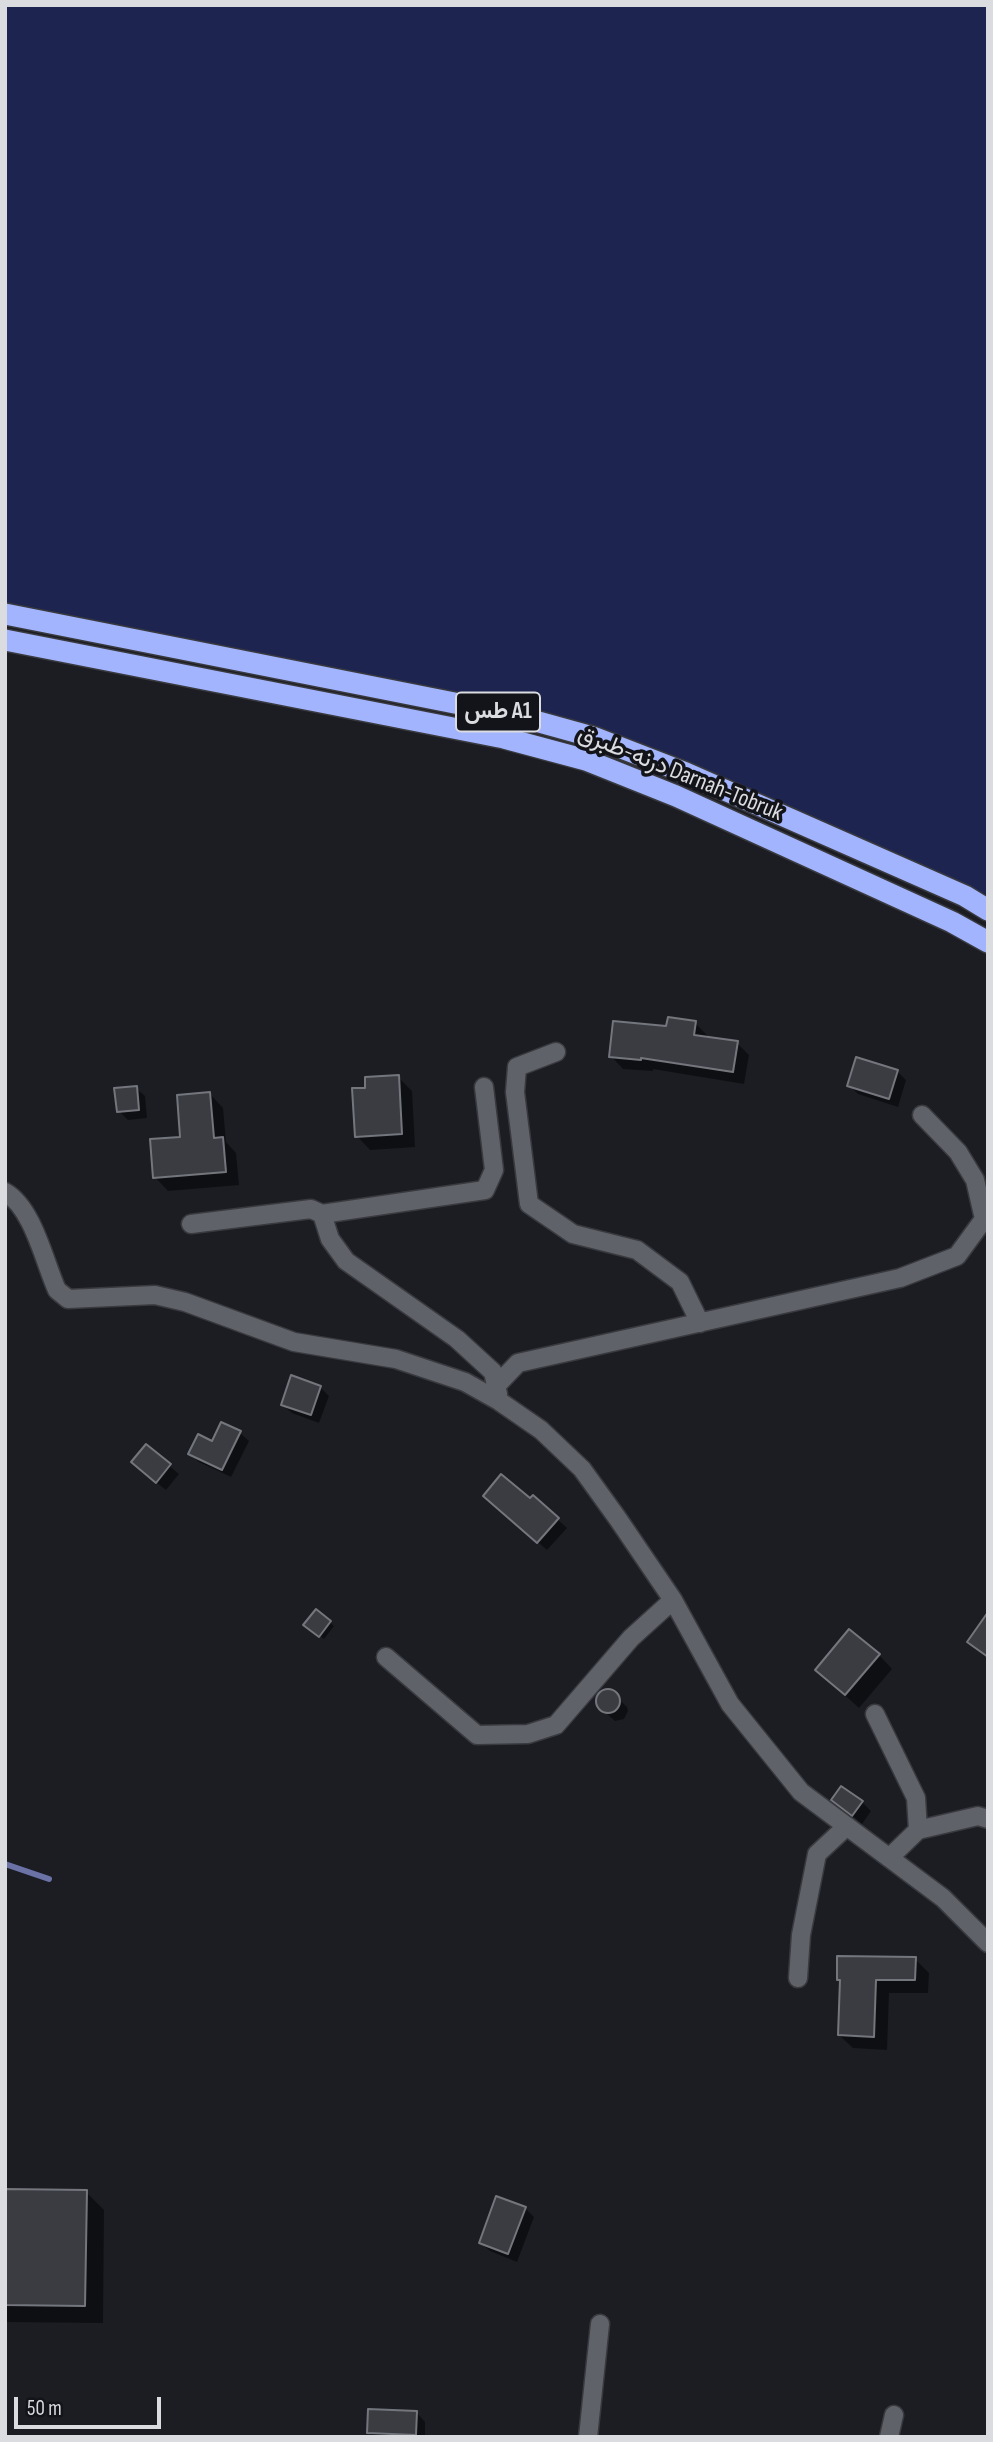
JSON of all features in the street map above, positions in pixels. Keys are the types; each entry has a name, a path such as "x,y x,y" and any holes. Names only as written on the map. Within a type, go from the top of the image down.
{"highway":[{"name":"درنه-طبرق Darnah-Tobruk","path":"5,614 510,714 593,737 686,773 965,896 988,910"},
{"name":"درنه-طبرق Darnah-Tobruk","path":"5,640 505,738 586,760 676,796 951,922 988,942"}],"street":[{"path":"556,1052 517,1067 515,1091 529,1204 573,1234 637,1250 680,1282 700,1322"},
{"path":"191,1224 311,1209 322,1213 485,1189 494,1170 484,1087"},
{"path":"498,1394 518,1363 900,1278 957,1256 984,1219 975,1180 958,1153 922,1115"},
{"path":"5,1192 24,1208 57,1290 68,1299 155,1295 185,1302 294,1342 396,1359 498,1394 582,1469 673,1600 730,1704 801,1791 943,1898 988,1943"},
{"path":"322,1213 330,1238 346,1261 457,1339 493,1372 498,1394"},
{"path":"386,1657 477,1735 528,1734 556,1725 631,1638 673,1600"},
{"path":"875,1714 916,1798 918,1830"},
{"path":"889,1858 918,1830 978,1816 988,1819"},
{"path":"798,1978 801,1935 817,1854 847,1826"},
{"path":"588,2437 600,2324"},
{"path":"889,2437 894,2415"}],"shaded area":[{"path":"5,5 988,5 988,895 676,764 553,716 5,607"}],"building":[{"path":"668,1017 696,1021 694,1035 738,1041 733,1072 641,1058 609,1057 613,1021 666,1026"},
{"path":"856,1057 898,1070 889,1099 847,1086"},
{"path":"399,1075 402,1134 355,1137 352,1088 365,1088 365,1077"},
{"path":"137,1086 139,1110 117,1112 114,1088"},
{"path":"210,1092 214,1138 223,1137 226,1172 153,1178 150,1139 180,1137 177,1095"},
{"path":"291,1375 321,1386 311,1415 281,1405"},
{"path":"221,1422 241,1431 222,1470 188,1454 198,1434 212,1441"},
{"path":"146,1444 171,1464 156,1483 131,1462"},
{"path":"501,1474 530,1498 533,1495 559,1518 537,1543 483,1496"},
{"path":"316,1609 331,1621 319,1637 303,1625"},
{"path":"988,1612 988,1657 967,1642"},
{"path":"849,1629 880,1654 845,1695 815,1670"},
{"path":"608,1689 617,1692 620,1701 617,1710 608,1713 599,1710 596,1701 599,1692"},
{"path":"841,1786 863,1801 852,1816 831,1800"},
{"path":"837,1956 916,1957 915,1980 876,1980 874,2037 838,2035 840,1980 837,1980"},
{"path":"5,2189 87,2190 85,2306 5,2305"},
{"path":"496,2196 526,2207 508,2254 479,2243"},
{"path":"368,2409 417,2411 416,2435 367,2433"}],"waterway":[{"path":"5,1864 49,1879"}]}
